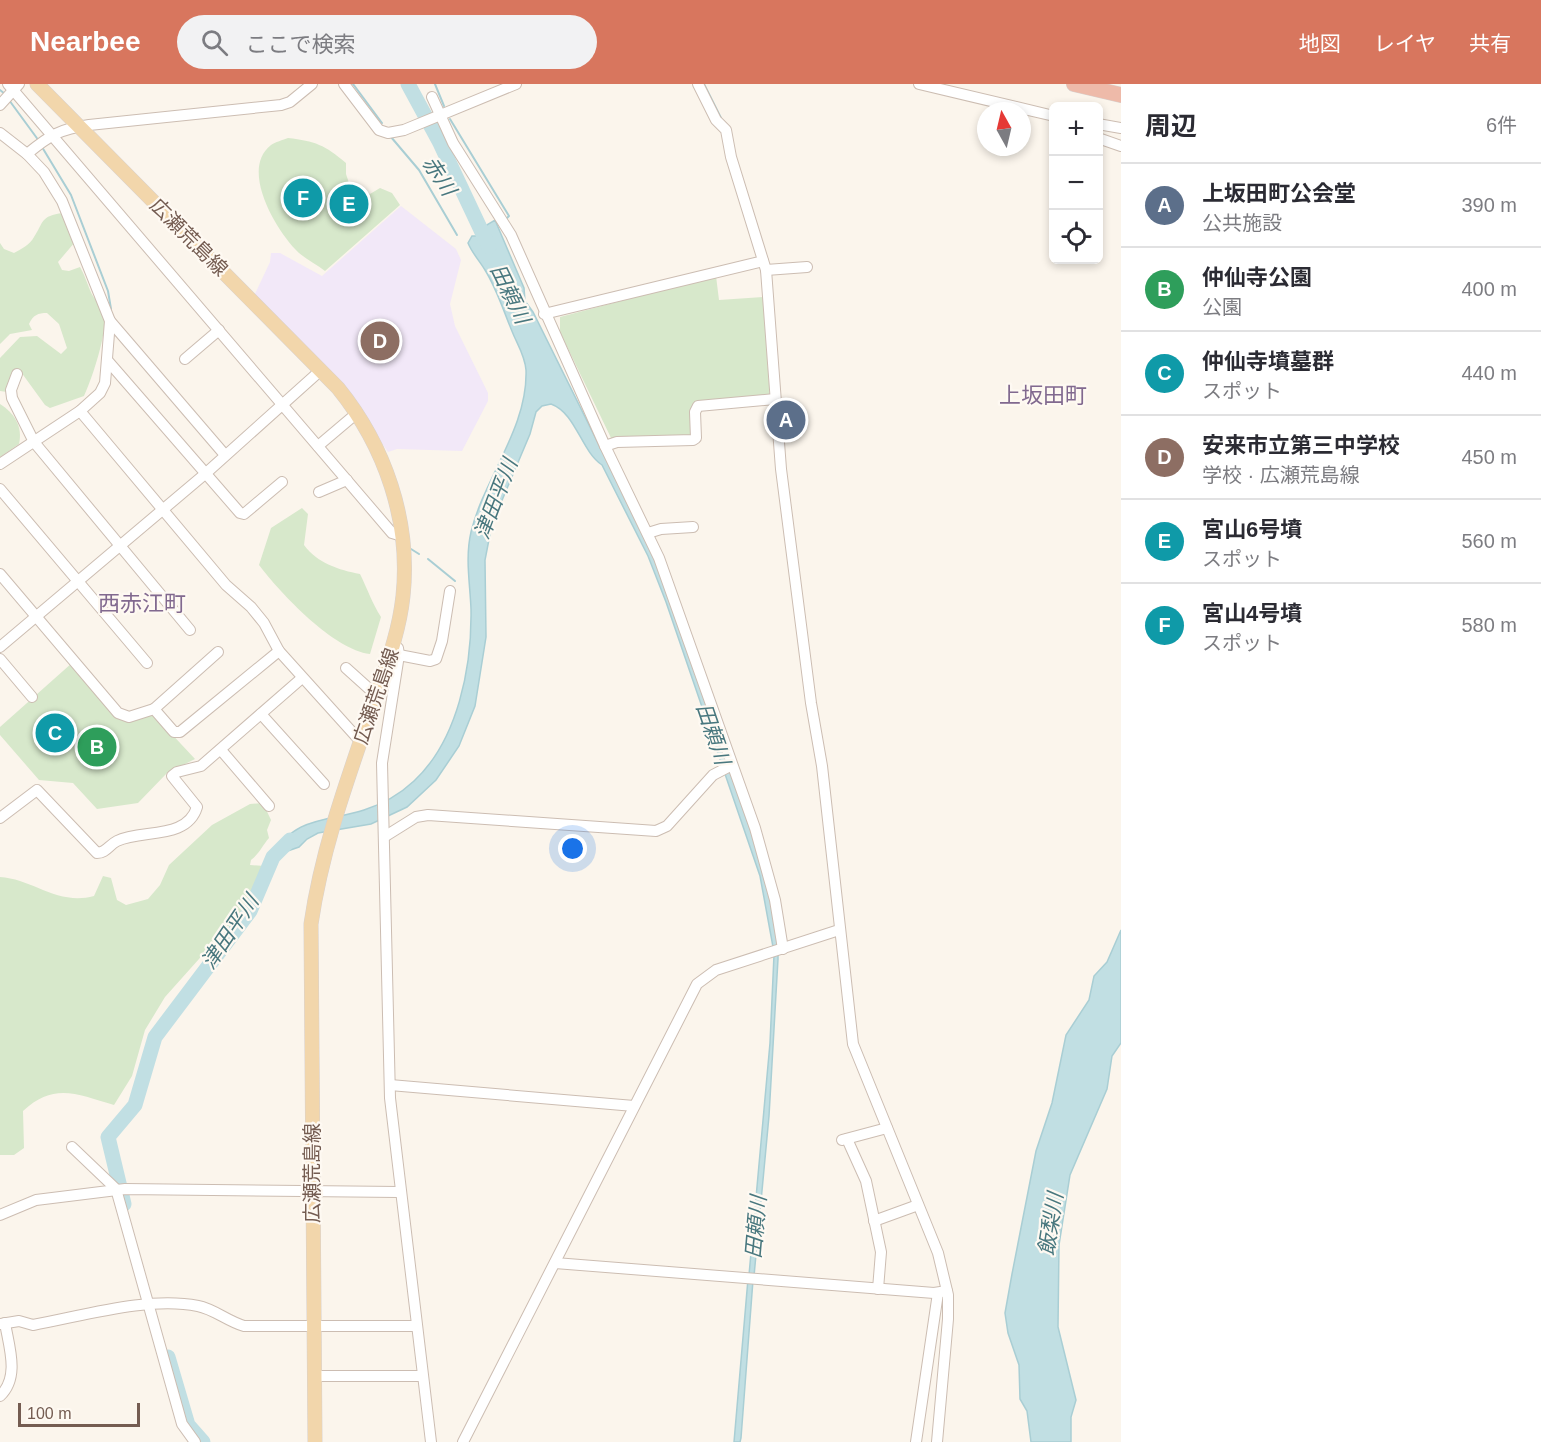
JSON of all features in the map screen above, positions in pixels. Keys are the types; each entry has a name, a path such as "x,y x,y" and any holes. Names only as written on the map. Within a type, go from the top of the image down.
{"highway":[{"path":"1074,84 1121,95"},
{"path":"1097,84 1121,90"}],"main road":[{"name":"広瀬荒島線","path":"38,84 321,370 357,413 374,441 392,486 402,536 403,595 396,650 376,695 327,840 317,880 311,924 315,1442"}],"street":[{"path":"27,154 51,134 79,126 281,105 290,102 312,84"},
{"path":"344,84 379,130 388,133 408,129 516,84"},
{"path":"698,84 716,120 726,130 730,157 764,266 775,399 810,691 822,766 853,1044 938,1253 948,1319 937,1442"},
{"path":"919,84 1049,115"},
{"path":"0,105 14,86 51,134 282,406 392,533 402,536"},
{"path":"432,97 453,143 510,235 605,446 648,533 692,645 728,767 767,867 781,949"},
{"path":"1103,125 1121,128"},
{"path":"0,133 27,154 44,172 62,201 110,321 225,455"},
{"path":"1103,140 1121,146"},
{"path":"544,314 764,266 807,267"},
{"path":"0,464 80,411 103,387 110,321"},
{"path":"185,359 219,330"},
{"path":"107,360 240,513 244,514 282,482"},
{"path":"0,647 205,474 321,370"},
{"path":"17,374 11,390 12,398 34,442 190,630"},
{"path":"605,446 617,442 693,440 696,438 695,412 698,406 775,399"},
{"path":"80,411 226,585 251,607 264,623 279,651 361,742"},
{"path":"318,446 357,413"},
{"path":"319,492 347,480"},
{"path":"0,489 147,663"},
{"path":"648,533 661,529 693,527"},
{"path":"0,574 118,713 129,717 154,709 218,652"},
{"path":"431,1442 399,1192 390,1085 382,757 396,650 430,661 436,659 442,641 450,591"},
{"path":"154,709 174,732 180,732 279,651"},
{"path":"0,659 32,698"},
{"path":"346,668 376,695"},
{"path":"0,818 33,791 39,790 94,852 101,853 119,840 180,827 197,807 172,776 177,772 201,766 302,678"},
{"path":"261,714 324,784"},
{"path":"222,750 269,806"},
{"path":"384,837 416,818 428,815 656,831 667,826 713,775 728,767"},
{"path":"463,1442 697,984 716,970 839,930"},
{"path":"390,1085 634,1106"},
{"path":"878,1289 881,1252 864,1176 845,1140 887,1128"},
{"path":"72,1147 120,1189 182,1424 195,1442"},
{"path":"0,1215 36,1200 120,1189 399,1192"},
{"path":"874,1221 918,1205"},
{"path":"555,1263 878,1289 943,1292"},
{"path":"916,1442 943,1292"},
{"path":"0,1396 10,1380 12,1352 3,1323 19,1321 33,1325 152,1304 198,1306 230,1322 244,1326 416,1326"},
{"path":"314,1376 422,1376"}],"shaded area":[{"path":"401,206 456,249 461,260 450,304 455,326 488,393 488,401 462,451 397,449 388,452 345,388 254,296 270,262 271,253 280,253 322,276"}],"green space":[{"path":"288,138 313,142 326,148 346,163 346,174 350,186 370,194 380,188 392,193 400,205 325,271 295,249 278,227 264,198 259,168 262,155 271,145"},
{"path":"63,213 75,242 58,262 62,270 69,271 80,267 93,296 103,306 105,325 96,365 84,396 50,408 45,405 21,372 7,392 0,391 0,358 20,337 37,336 61,354 67,348 59,324 47,313 38,314 32,318 29,324 32,330 10,334 0,344 0,243 4,249 14,253 30,242 46,218"},
{"path":"716,276 719,300 763,297 770,398 696,404 694,435 612,440 560,332 560,317"},
{"path":"0,404 16,421 20,437 19,444 0,457"},
{"path":"302,508 308,514 304,545 315,557 329,565 360,574 381,617 370,654 356,650 325,632 294,605 259,565 271,528"},
{"path":"72,663 117,715 153,714 195,759 167,773 138,803 97,809 73,783 39,780 0,735 0,727"},
{"path":"263,803 271,820 267,830 269,838 251,860 250,865 265,866 241,912 165,997 145,1030 132,1076 114,1105 77,1094 56,1093 45,1096 23,1111 24,1148 14,1155 0,1155 0,877 24,882 57,895 81,898 94,896 103,876 111,878 117,900 126,905 148,899 160,885 169,865 212,825 250,804"}],"water":[{"path":"495,220 524,288 525,301 533,312 655,558 760,857 778,945 773,947 760,876 648,556 602,465 589,451 567,415 551,404 542,406 536,412 530,434 492,524 485,560 486,637 475,706 459,746 436,780 407,807 371,824 318,833 299,847 276,855 282,843 291,833 301,827 371,808 403,791 429,764 452,724 469,655 471,609 468,561 471,532 485,492 513,433 525,391 526,370 522,352 494,286 468,243 472,236 477,236 475,232"},
{"name":"飯梨川","path":"1121,930 1121,1043 1112,1056 1107,1089 1070,1175 1059,1245 1058,1327 1076,1400 1071,1417 1071,1442 1031,1442 1027,1411 1020,1399 1019,1365 1008,1333 1005,1313 1036,1151 1052,1103 1066,1035 1089,1000 1094,976 1107,962"},
{"path":"774,955 778,955 778,959 769,1116 754,1276 749,1275 770,1043"},
{"path":"748,1279 753,1280 741,1438 740,1442 734,1442"}],"waterway":[{"name":"赤川","path":"353,84 382,123"},
{"name":"田頼川","path":"408,84 440,143 489,247"},
{"path":"435,84 444,106"},
{"path":"704,84 721,118"},
{"path":"0,90 5,94"},
{"path":"9,100 39,141"},
{"path":"450,119 509,216 505,220"},
{"name":"赤川","path":"391,137 419,170 457,235"},
{"path":"42,147 71,195 108,291 111,309"},
{"path":"411,549 419,554"},
{"path":"428,559 455,581"},
{"name":"津田平川","path":"124,1204 108,1137 135,1105 155,1037 250,911 273,857 290,840"},
{"name":"津田平川","path":"168,1357 188,1425 203,1442"}],"place":[{"name":"宮山4号墳","path":"303,198"},
{"name":"宮山6号墳","path":"349,204"},
{"name":"安来市立第三中学校","path":"380,341"},
{"name":"上坂田町公会堂","path":"786,420"},
{"name":"仲仙寺墳墓群","path":"55,733"},
{"name":"仲仙寺公園","path":"97,747"}],"district":[{"name":"上坂田町","path":"1043,395"},
{"name":"西赤江町","path":"142,603"}]}
